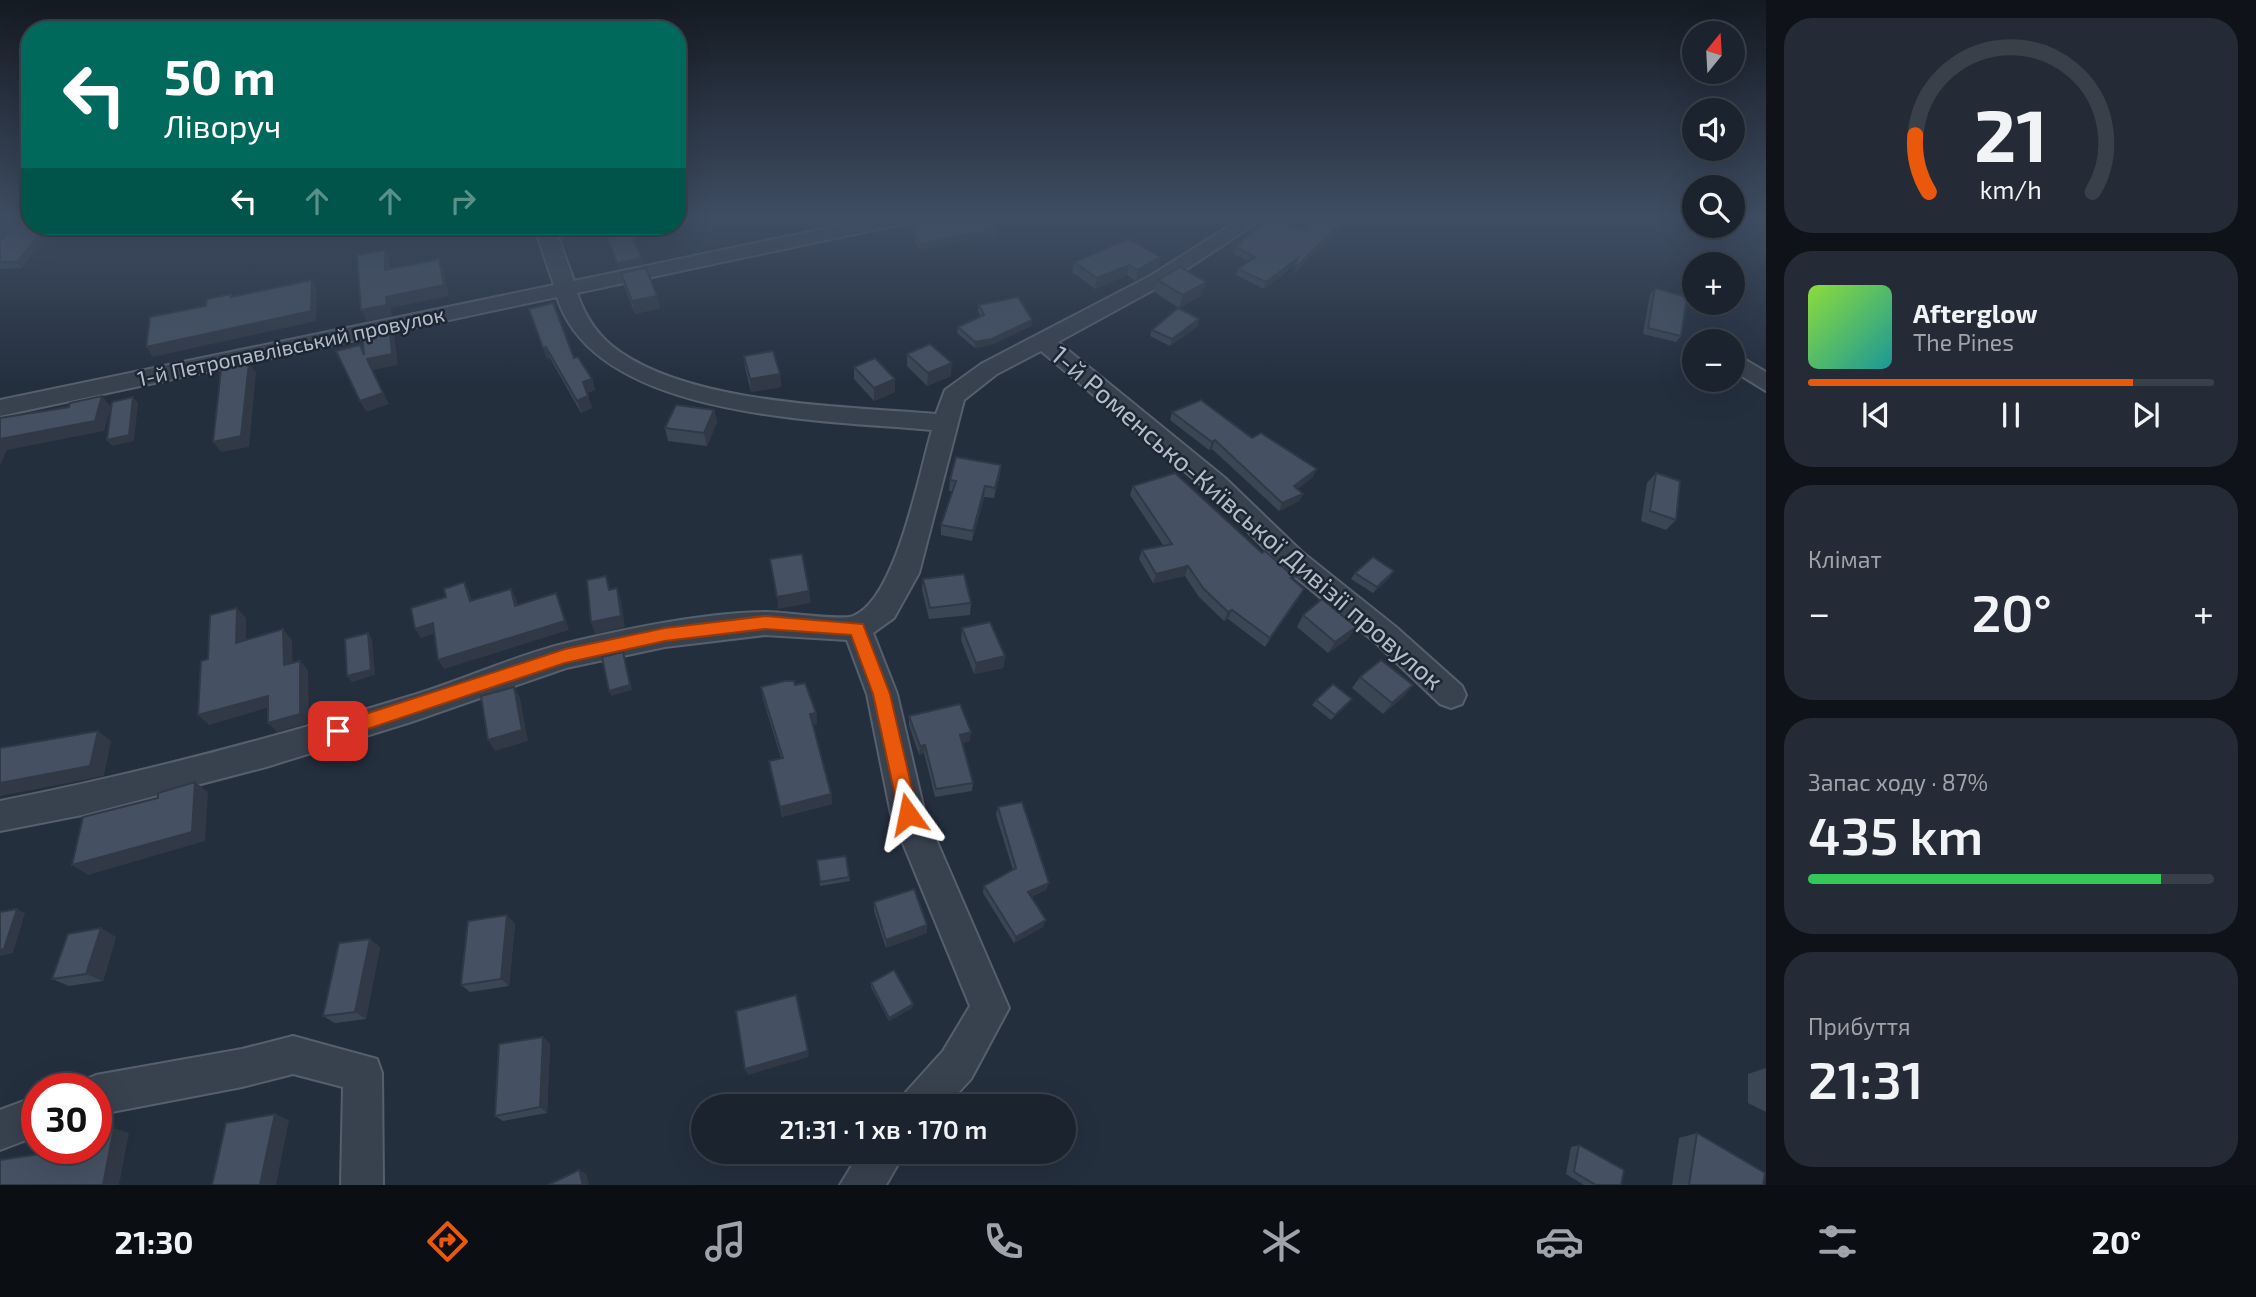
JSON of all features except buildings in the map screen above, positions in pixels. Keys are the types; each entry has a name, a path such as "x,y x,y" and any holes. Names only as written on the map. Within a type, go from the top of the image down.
{"street":[{"path":"558,271 573,314 585,333 618,362 671,384 746,403 947,423"},
{"name":"1-й Петропавлівський провулок","path":"0,408 650,271"},
{"path":"0,816 82,800 266,753 411,709 565,656 665,635 765,623 857,629 884,610 905,573 953,396 989,369 1171,271"},
{"name":"1-й Роменсько-Київської Дивізії провулок","path":"1043,341 1216,484 1292,559 1386,635 1451,695"},
{"path":"1745,368 1766,383"},
{"path":"857,629 882,694 908,814 990,1008 957,1065 931,1094"},
{"path":"112,1092 242,1068 293,1055 363,1073 362,1185"},
{"path":"0,1130 21,1122"},
{"path":"861,1185 876,1164"}],"route":[{"path":"338,731 565,656 665,635 765,623 857,629 882,694 908,814"}]}
